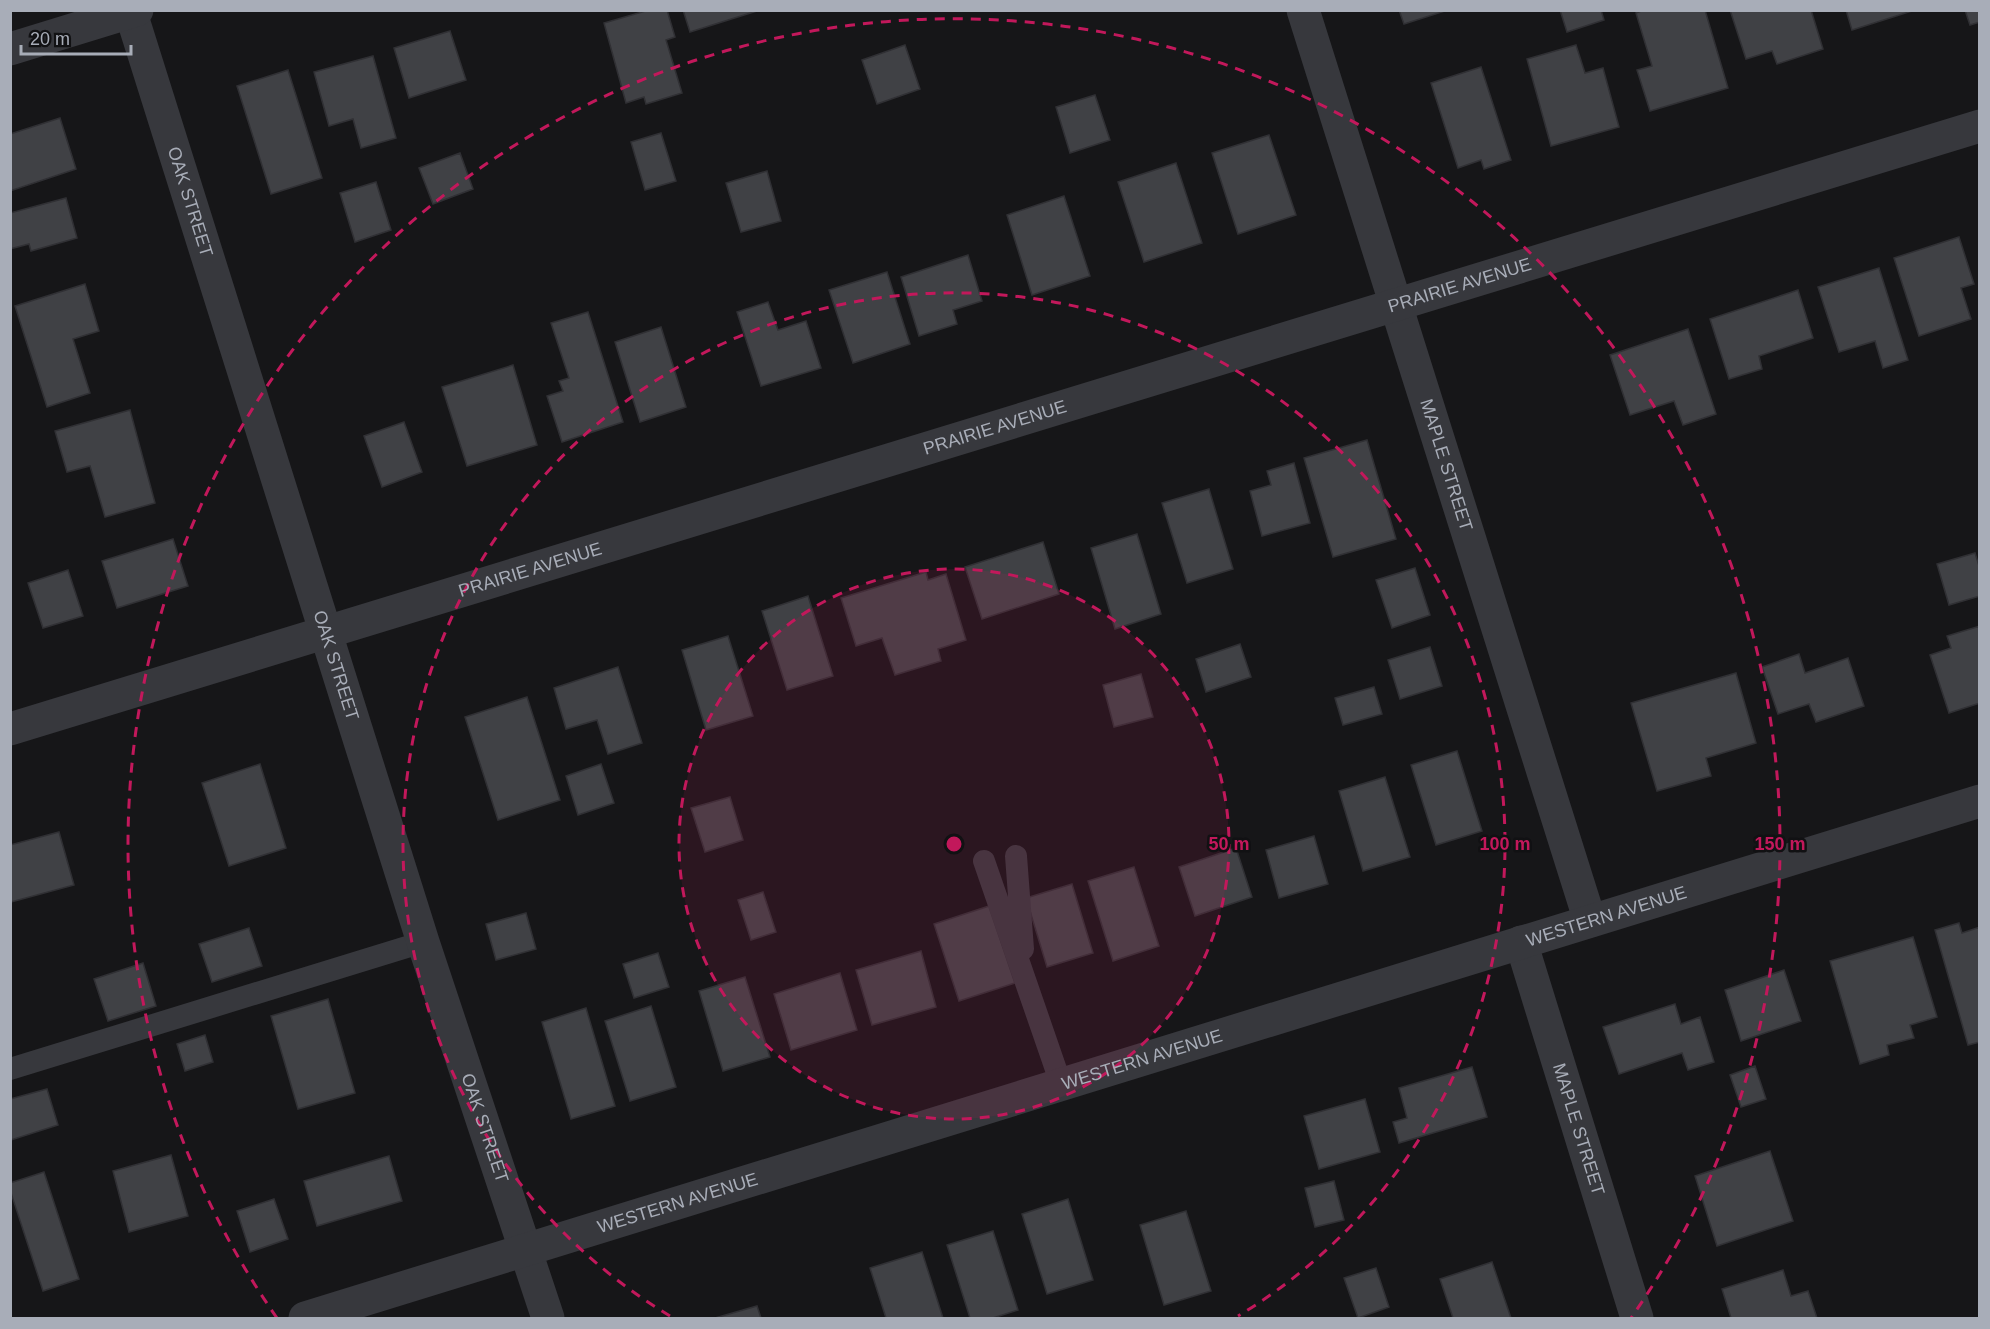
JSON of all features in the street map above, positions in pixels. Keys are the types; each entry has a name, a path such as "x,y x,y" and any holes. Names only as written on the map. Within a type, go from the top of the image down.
{"street":[{"name":"MAPLE STREET","path":"1304,10 1590,921"},
{"path":"10,49 132,11"},
{"name":"OAK STREET","path":"132,11 423,942 548,1318"},
{"name":"PRAIRIE AVENUE","path":"10,729 1980,126"},
{"name":"WESTERN AVENUE","path":"305,1318 1980,801"},
{"name":"MAPLE STREET","path":"1521,942 1637,1318"}],"lane":[{"path":"1016,856 1025,980"},
{"path":"984,861 1061,1084"},
{"path":"10,1069 423,942"}],"building":[{"path":"649,10 667,10 675,37 666,40 682,93 646,104 644,97 626,103 604,23"},
{"path":"683,10 760,10 690,32"},
{"path":"1399,10 1444,10 1445,11 1404,24"},
{"path":"1560,10 1601,10 1604,20 1567,32"},
{"path":"1644,10 1705,10 1728,88 1650,111 1637,70 1652,66 1636,13"},
{"path":"1730,10 1811,10 1823,49 1777,64 1772,51 1746,59"},
{"path":"1846,10 1912,10 1912,11 1852,30"},
{"path":"1965,10 1980,10 1980,22 1970,25"},
{"path":"450,31 466,80 409,98 394,48"},
{"path":"905,45 920,89 877,104 862,60"},
{"path":"1576,45 1585,73 1603,68 1619,127 1551,146 1527,59"},
{"path":"373,56 396,138 361,148 353,119 329,126 314,72"},
{"path":"1481,67 1511,160 1484,169 1481,160 1458,168 1431,83"},
{"path":"288,70 322,178 271,194 237,86"},
{"path":"1095,95 1110,140 1070,153 1056,107"},
{"path":"60,118 76,169 10,191 10,134"},
{"path":"661,133 676,181 645,190 631,142"},
{"path":"1269,135 1296,215 1238,234 1212,153"},
{"path":"460,153 473,189 433,204 419,168"},
{"path":"1176,163 1202,243 1144,262 1118,182"},
{"path":"767,171 781,221 741,232 726,183"},
{"path":"376,182 391,230 355,242 340,193"},
{"path":"1064,196 1090,276 1032,295 1007,215"},
{"path":"66,198 77,238 31,251 29,244 10,249 10,213"},
{"path":"1959,237 1974,284 1961,288 1971,319 1919,336 1894,258"},
{"path":"968,255 982,301 953,310 957,324 919,336 901,277"},
{"path":"1879,268 1908,360 1883,368 1875,341 1839,352 1818,287"},
{"path":"887,272 910,344 853,363 829,290"},
{"path":"85,284 99,331 73,339 90,393 47,407 15,306"},
{"path":"1798,290 1813,338 1759,356 1762,369 1729,379 1710,319"},
{"path":"768,302 778,330 806,321 821,368 761,386 737,312"},
{"path":"588,312 623,422 562,442 547,396 563,391 559,381 569,378 551,323"},
{"path":"661,327 686,407 640,422 615,342"},
{"path":"1688,329 1716,414 1683,425 1674,401 1630,415 1610,355"},
{"path":"513,365 537,445 467,466 442,387"},
{"path":"130,410 155,503 105,517 90,466 67,472 55,431"},
{"path":"404,422 422,472 382,487 364,436"},
{"path":"1367,440 1396,539 1333,557 1304,458"},
{"path":"1294,463 1310,523 1262,536 1250,491 1271,485 1267,471"},
{"path":"1209,489 1233,569 1187,583 1162,503"},
{"path":"1137,534 1161,614 1115,629 1091,548"},
{"path":"173,539 188,586 117,608 102,561"},
{"path":"1043,542 1059,594 982,619 965,567"},
{"path":"1975,553 1980,569 1980,596 1949,605 1937,564"},
{"path":"1415,568 1430,615 1392,628 1376,580"},
{"path":"68,570 83,616 43,628 28,583"},
{"path":"926,572 928,580 946,574 966,640 938,649 941,661 895,675 882,638 856,646 841,598"},
{"path":"808,596 833,676 787,690 762,611"},
{"path":"1980,626 1980,703 1949,713 1930,655 1951,648 1947,636"},
{"path":"728,636 753,716 706,730 682,650"},
{"path":"1240,644 1251,677 1206,692 1196,659"},
{"path":"1430,647 1442,686 1400,699 1388,660"},
{"path":"1799,654 1805,673 1848,658 1864,706 1816,722 1809,704 1778,714 1762,667"},
{"path":"618,667 642,743 608,754 597,720 566,729 554,688"},
{"path":"1736,673 1756,743 1706,758 1711,776 1657,791 1631,703"},
{"path":"1141,674 1153,717 1114,727 1103,685"},
{"path":"1374,687 1382,714 1343,725 1335,698"},
{"path":"527,697 560,800 498,820 465,717"},
{"path":"1457,751 1482,831 1436,845 1411,765"},
{"path":"260,764 286,848 229,866 202,783"},
{"path":"601,764 614,803 578,815 566,776"},
{"path":"1385,777 1410,857 1363,871 1339,791"},
{"path":"730,797 743,840 705,852 691,808"},
{"path":"59,832 74,885 11,902 10,845"},
{"path":"1314,836 1328,884 1279,898 1266,850"},
{"path":"1236,848 1252,897 1195,916 1179,867"},
{"path":"1134,867 1159,946 1113,961 1088,881"},
{"path":"1072,884 1093,953 1047,967 1026,898"},
{"path":"763,892 776,932 751,940 738,900"},
{"path":"989,906 1015,983 959,1001 934,924"},
{"path":"526,913 536,949 496,960 486,924"},
{"path":"1959,923 1962,933 1980,927 1980,1042 1968,1045 1935,930"},
{"path":"249,928 262,966 212,982 199,944"},
{"path":"1913,937 1937,1017 1910,1025 1914,1038 1887,1045 1889,1055 1860,1064 1830,961"},
{"path":"921,951 936,1007 872,1025 856,970"},
{"path":"658,953 669,987 634,998 623,964"},
{"path":"143,963 156,1006 108,1021 94,979"},
{"path":"1784,970 1801,1021 1741,1041 1725,990"},
{"path":"840,973 857,1030 791,1050 774,994"},
{"path":"745,977 770,1057 723,1071 699,991"},
{"path":"328,999 355,1093 298,1109 271,1016"},
{"path":"1675,1004 1681,1024 1700,1017 1714,1062 1688,1070 1682,1053 1619,1074 1603,1027"},
{"path":"651,1006 676,1087 630,1101 605,1021"},
{"path":"586,1008 615,1106 571,1119 542,1022"},
{"path":"205,1035 213,1062 185,1071 177,1044"},
{"path":"1755,1066 1766,1099 1741,1107 1730,1075"},
{"path":"1472,1067 1487,1117 1399,1143 1393,1122 1407,1118 1399,1088"},
{"path":"47,1089 58,1125 11,1140 10,1099"},
{"path":"1365,1099 1380,1152 1319,1169 1304,1116"},
{"path":"1770,1151 1793,1221 1717,1246 1695,1176"},
{"path":"171,1155 188,1216 129,1232 113,1171"},
{"path":"389,1156 402,1201 317,1226 304,1181"},
{"path":"44,1172 79,1279 43,1291 10,1190 10,1183"},
{"path":"1334,1181 1344,1220 1315,1227 1305,1188"},
{"path":"274,1199 288,1239 250,1252 237,1211"},
{"path":"1068,1199 1093,1280 1047,1294 1022,1214"},
{"path":"1186,1211 1211,1291 1164,1305 1140,1225"},
{"path":"993,1231 1018,1310 993,1318 970,1318 947,1245"},
{"path":"922,1252 943,1318 886,1318 870,1268"},
{"path":"1492,1262 1511,1318 1453,1318 1440,1279"},
{"path":"1376,1268 1389,1307 1358,1318 1344,1278"},
{"path":"1783,1270 1791,1296 1808,1291 1817,1318 1731,1318 1722,1289"},
{"path":"757,1306 761,1318 715,1318"}]}
